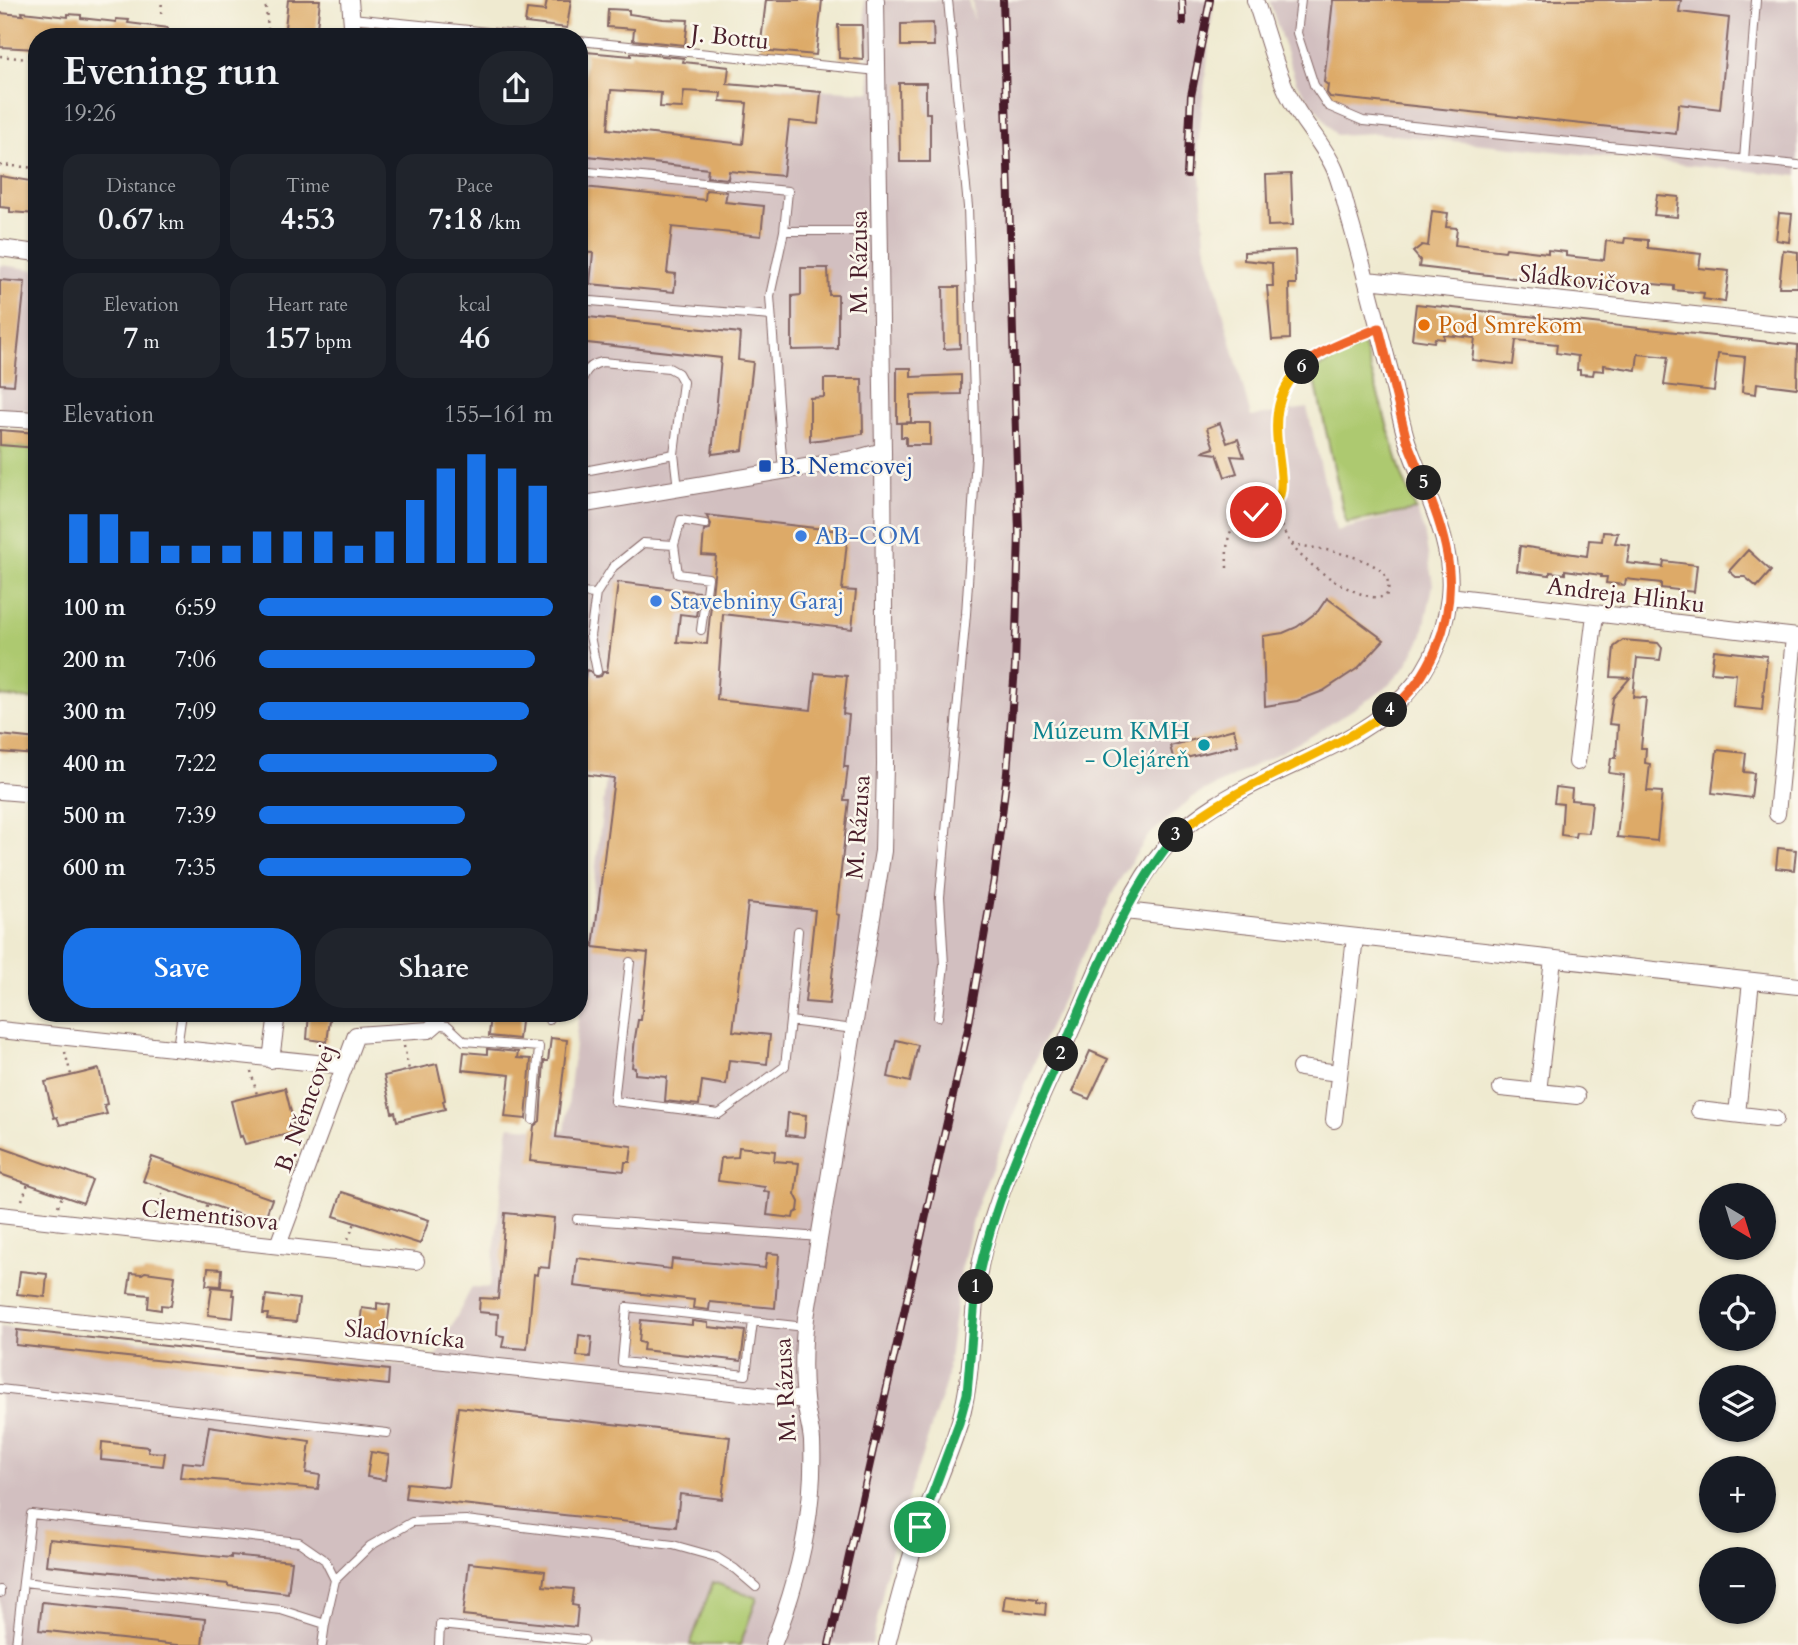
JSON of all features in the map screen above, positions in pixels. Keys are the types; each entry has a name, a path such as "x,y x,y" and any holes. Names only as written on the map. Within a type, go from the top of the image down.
{"street":[{"path":"350,0 352,28"},
{"name":"M. Rázusa","path":"773,1645 799,1572 804,1542 812,1440 805,1400 805,1327 883,851 883,451 876,0"},
{"path":"887,1645 908,1567 967,1394 976,1290 986,1241 1027,1131 1125,911 1154,862 1197,817 1242,789 1352,736 1396,705 1424,673 1435,651 1449,596 1449,571 1444,541 1432,502 1407,441 1367,280 1335,168 1289,96 1255,0"},
{"path":"0,248 28,252"},
{"name":"Sládkovičova","path":"1367,280 1798,326"},
{"path":"0,418 28,420"},
{"path":"588,504 783,471 883,451"},
{"name":"Andreja Hlinku","path":"1449,596 1796,637"},
{"path":"1577,762 1595,614"},
{"path":"1777,814 1796,637"},
{"path":"0,794 28,794"},
{"path":"1125,911 1798,986"},
{"path":"1334,1120 1355,937"},
{"path":"1538,1092 1553,959"},
{"path":"1737,1114 1751,981"},
{"path":"271,1060 276,1022"},
{"name":"B. Němcovej","path":"278,1245 356,1035 429,1030 436,1022"},
{"path":"0,1030 345,1066"},
{"path":"1300,1068 1339,1073"},
{"path":"1501,1088 1577,1096"},
{"path":"1699,1110 1775,1119"},
{"name":"Clementisova","path":"0,1215 416,1261"},
{"name":"Sladovnícka","path":"0,1313 805,1400"}],"lane":[{"path":"938,1017 944,965 940,897 966,614 976,457 968,206 948,0"},
{"path":"1301,0 1297,33 1314,85 1328,106 1363,121 1798,165"},
{"path":"1744,160 1756,0"},
{"path":"352,19 444,28"},
{"name":"J. Bottu","path":"588,42 878,71"},
{"path":"588,172 788,191 784,231 770,296 783,471"},
{"path":"784,231 881,230"},
{"path":"588,301 771,316"},
{"path":"588,369 602,362 669,368 678,373 683,382 674,454 678,489"},
{"path":"588,470 674,454"},
{"path":"701,630 708,578 678,574 674,545 681,520 705,524"},
{"path":"597,671 590,636 596,594 613,567 643,543 674,545"},
{"path":"588,594 596,594"},
{"path":"630,962 614,1101 719,1114 785,1066 798,931"},
{"path":"790,1021 854,1029"},
{"path":"177,1049 181,1022"},
{"path":"442,1022 464,1041 539,1047 533,1120"},
{"path":"577,1219 820,1237"},
{"path":"753,1322 746,1375 622,1362 627,1307 805,1327"},
{"path":"0,1389 387,1433"},
{"path":"16,1645 31,1514 299,1542 325,1559 335,1580"},
{"path":"322,1645 324,1624 335,1580 370,1546 412,1522 466,1520 673,1545 716,1557 756,1587"},
{"path":"23,1582 281,1610 324,1624"},
{"path":"439,1645 440,1625 584,1640"}],"path":[{"path":"161,13 162,0"},
{"path":"265,0 268,28"},
{"path":"0,57 28,59"},
{"path":"0,165 28,167"},
{"path":"1227,568 1228,536 1232,528 1241,519 1274,504 1279,498 1282,485 1275,427 1276,412 1284,388 1312,358 1379,328"},
{"path":"1274,504 1277,516 1292,544 1308,562 1347,587 1376,598 1386,596 1389,583 1386,575 1368,561 1292,544"},
{"path":"403,1042 409,1070"},
{"path":"64,1048 71,1075"},
{"path":"251,1069 257,1095"},
{"path":"19,1208 29,1184"},
{"path":"153,1222 164,1188"},
{"path":"200,1227 208,1203"},
{"path":"237,1231 242,1215"},
{"path":"347,1244 355,1223"}],"shaded area":[{"path":"864,0 968,0 974,20 972,0 1214,0 1198,144 1205,244 1251,417 1307,408 1336,531 1416,510 1424,530 1433,585 1422,638 1404,669 1385,689 1308,738 1193,797 1148,836 1116,886 1045,1036 975,1211 961,1270 946,1382 892,1546 872,1645 0,1645 0,1327 430,1368 472,1287 490,1288 509,1126 565,1131 578,1022 588,1022 588,934 606,779 588,776 588,127 743,142 749,86 871,92"},
{"path":"1269,0 1798,0 1798,176 1374,133 1336,135 1296,82"},
{"path":"0,265 28,269 28,410 0,408"}],"green space":[{"path":"1363,344 1402,475 1416,510 1346,523 1313,371"},
{"path":"0,445 28,447 28,699 0,696"},
{"path":"713,1582 757,1598 740,1645 690,1645"}],"building":[{"path":"288,0 320,0 317,28 285,28"},
{"path":"547,0 571,0 567,28 525,23 527,9 545,11"},
{"path":"766,0 822,0 816,55 760,50"},
{"path":"1333,0 1681,0 1679,12 1729,18 1720,109 1679,104 1676,134 1330,97 1327,93 1328,85 1324,82"},
{"path":"608,9 629,10 629,14 663,19 688,20 685,45 633,40 634,29 607,27"},
{"path":"22,12 68,17 68,14 81,15 81,18 116,22 116,19 129,20 128,23 168,28 28,28 28,49 0,47 0,13 23,15"},
{"path":"933,23 934,46 901,46 901,24"},
{"path":"838,25 862,25 863,60 839,58"},
{"path":"588,52 684,58 683,62 729,67 727,84 821,92 818,124 789,121 783,176 729,171 728,179 707,177 708,169 588,156","holes":["611,90 661,93 660,107 682,108 684,91 721,93 720,101 747,103 743,144 608,129"]},
{"path":"899,83 926,83 926,113 930,113 930,162 900,162"},
{"path":"1291,174 1293,225 1268,226 1266,175"},
{"path":"0,176 28,181 28,213 10,212 10,208 0,207"},
{"path":"588,187 705,200 706,190 727,192 725,202 764,206 761,236 672,227 667,273 676,274 674,292 590,284 593,253 588,253"},
{"path":"1657,195 1679,197 1677,217 1654,215"},
{"path":"1432,211 1448,213 1446,227 1457,228 1455,245 1505,251 1506,248 1548,253 1548,250 1566,252 1566,256 1604,260 1606,241 1624,243 1625,238 1648,240 1648,248 1701,254 1699,268 1729,271 1725,302 1703,299 1704,293 1674,290 1674,286 1610,280 1609,289 1419,267 1420,260 1413,252 1422,245 1428,246"},
{"path":"1779,213 1792,214 1789,242 1776,240"},
{"path":"1295,250 1296,284 1289,284 1290,339 1272,340 1267,286 1273,286 1272,263 1244,260 1244,252"},
{"path":"1783,250 1798,252 1798,287 1779,287"},
{"path":"801,268 828,268 829,295 838,295 838,349 792,350 792,296 801,295"},
{"path":"0,280 25,282 14,385 0,384"},
{"path":"943,287 959,287 960,348 944,349"},
{"path":"1416,304 1798,345 1797,388 1757,383 1756,394 1742,392 1745,357 1718,354 1714,391 1664,385 1668,357 1638,354 1636,370 1604,365 1604,371 1594,370 1593,375 1580,374 1580,370 1577,370 1578,356 1556,353 1557,344 1516,340 1513,365 1472,360 1475,338 1444,335 1444,339 1435,338 1434,342 1412,339"},
{"path":"588,317 740,333 738,360 753,362 743,450 712,454 721,358 588,343"},
{"path":"897,368 911,368 911,377 961,375 961,394 911,395 911,422 897,423"},
{"path":"824,379 862,379 863,434 810,441 810,398 824,397"},
{"path":"901,423 930,423 930,445 906,445 906,437 901,437"},
{"path":"1220,423 1227,443 1238,439 1244,457 1231,456 1237,473 1225,477 1217,454 1202,452 1214,448 1207,428"},
{"path":"0,430 28,432 28,447 0,445"},
{"path":"706,515 848,532 842,590 856,591 852,629 723,614 717,700 811,710 815,673 847,676 843,714 849,715 844,767 848,767 844,800 849,800 829,1004 805,1002 815,910 748,903 733,1031 770,1035 767,1064 729,1060 726,1085 702,1081 699,1105 665,1101 667,1077 635,1074 635,1068 632,1067 638,1020 641,1020 648,953 593,947 614,778 588,775 588,670 596,677 607,672 618,582 700,592 696,616 680,614 677,642 707,644 716,556 702,555 704,530 710,529 711,524"},
{"path":"1603,532 1618,533 1615,543 1630,545 1627,563 1663,567 1664,561 1697,565 1694,592 1661,588 1661,583 1626,579 1625,585 1606,583 1607,577 1601,575 1565,570 1565,574 1550,572 1550,575 1517,571 1520,546 1587,556 1589,540 1602,541"},
{"path":"1748,550 1771,571 1757,587 1745,577 1736,577 1729,571"},
{"path":"1327,598 1384,640 1358,668 1323,691 1297,701 1265,706 1263,636 1283,633 1297,627 1318,611"},
{"path":"1623,640 1658,643 1662,648 1660,660 1637,658 1633,697 1646,698 1641,748 1646,748 1645,763 1650,764 1647,791 1662,792 1657,841 1617,837 1624,775 1609,773 1611,758 1616,758 1618,725 1609,724 1613,698 1630,678 1611,677 1614,647"},
{"path":"1714,650 1767,656 1762,710 1733,707 1736,674 1711,672"},
{"name":"Múzeum KMH - Olejáreň","path":"1234,729 1238,745 1174,761 1170,746"},
{"path":"0,735 28,738 28,754 0,752"},
{"path":"1717,750 1746,753 1744,772 1754,773 1751,798 1712,793"},
{"path":"1556,787 1572,789 1571,800 1592,802 1589,833 1576,832 1575,837 1561,835 1563,804 1554,803"},
{"path":"1778,848 1796,850 1794,870 1776,868"},
{"path":"308,1022 330,1022 327,1042 307,1039"},
{"path":"490,1022 521,1022 519,1039 489,1036"},
{"path":"551,1038 567,1040 556,1137 632,1146 630,1162 625,1162 624,1171 530,1161 534,1126 540,1121 544,1061 548,1061"},
{"path":"896,1040 918,1045 910,1082 888,1077"},
{"path":"487,1049 518,1052 517,1058 531,1059 526,1119 505,1117 510,1075 462,1070 464,1052 487,1054"},
{"path":"1090,1051 1108,1059 1089,1099 1072,1092"},
{"path":"437,1064 445,1109 397,1121 395,1112 392,1113 384,1076"},
{"path":"99,1069 107,1114 60,1125 57,1117 54,1118 45,1082"},
{"path":"285,1088 294,1124 291,1124 293,1133 245,1144 242,1136 240,1137 231,1101"},
{"path":"788,1113 806,1115 804,1137 786,1135"},
{"path":"0,1147 92,1180 83,1203 0,1174"},
{"path":"739,1147 775,1151 774,1161 799,1163 795,1194 799,1202 798,1211 793,1218 767,1215 770,1192 764,1191 765,1187 718,1181 721,1158 738,1157"},
{"path":"152,1157 272,1199 263,1223 143,1181"},
{"path":"342,1192 429,1220 420,1244 334,1216"},
{"path":"505,1213 554,1218 549,1268 538,1267 537,1275 534,1274 527,1349 502,1347 504,1336 497,1335 498,1314 479,1312 480,1298 498,1299"},
{"path":"767,1253 779,1254 775,1308 710,1302 709,1310 693,1308 694,1300 574,1286 577,1258 671,1269 672,1259 765,1268"},
{"path":"208,1268 222,1269 221,1286 206,1285"},
{"path":"20,1271 47,1274 45,1297 17,1294"},
{"path":"131,1273 175,1276 171,1306 161,1305 161,1310 148,1308 149,1295 128,1293"},
{"path":"212,1287 233,1289 233,1318 208,1315"},
{"path":"266,1295 299,1299 296,1322 267,1319 268,1314 263,1314"},
{"path":"377,1303 390,1305 385,1343 374,1342 374,1333 359,1332 362,1308 377,1310"},
{"path":"641,1320 692,1325 692,1321 708,1323 708,1327 745,1331 741,1361 643,1350 644,1343 639,1342"},
{"path":"17,1330 389,1370 388,1385 16,1345"},
{"path":"579,1335 592,1337 590,1357 577,1356"},
{"path":"458,1407 730,1437 722,1499 680,1494 676,1527 405,1498 407,1483 448,1487"},
{"path":"209,1426 310,1441 306,1473 320,1475 318,1489 180,1477 182,1462 203,1464"},
{"path":"102,1442 148,1447 148,1452 165,1453 163,1466 101,1460"},
{"path":"371,1452 389,1455 385,1480 367,1477"},
{"path":"49,1539 231,1558 231,1555 292,1561 288,1593 46,1565"},
{"path":"469,1563 545,1571 543,1586 574,1589 572,1605 578,1606 576,1627 463,1615"},
{"path":"1005,1595 1037,1599 1037,1602 1046,1603 1045,1615 1003,1610"},
{"path":"42,1602 205,1619 202,1645 177,1645 39,1630"}],"railway":[{"path":"829,1645 968,1029 994,880 1007,773 1015,667 1019,533 1003,0"},
{"path":"1182,0 1183,22"},
{"path":"1187,175 1191,96 1210,0"}],"place":[{"name":"Pod Smrekom","path":"1424,325"},
{"name":"B. Nemcovej","path":"765,466"},
{"name":"AB-COM","path":"801,536"},
{"name":"Stavebniny Garaj","path":"656,601"},
{"name":"Múzeum KMH - Olejáreň","path":"1204,745"}],"route":[{"path":"920,1527 959,1423 967,1394 976,1290 983,1251 1027,1131 1134,895 1154,862 1197,817 1242,789 1328,749 1374,722 1412,689 1435,651 1449,596 1449,571 1444,541 1432,502 1407,441 1379,328 1312,358 1284,388 1276,412 1275,427 1282,485 1279,498 1274,504 1256,512"}]}
